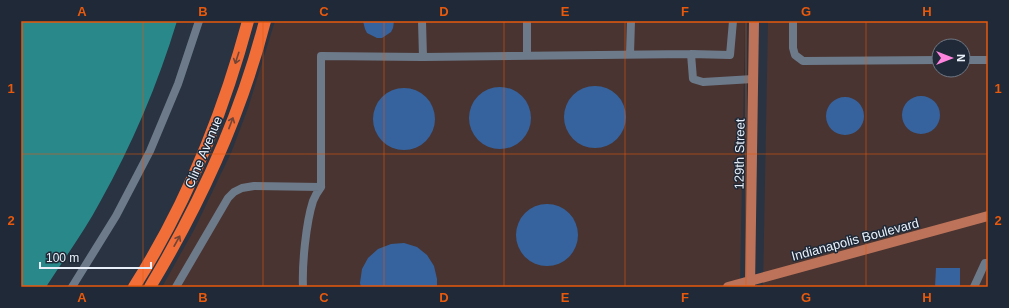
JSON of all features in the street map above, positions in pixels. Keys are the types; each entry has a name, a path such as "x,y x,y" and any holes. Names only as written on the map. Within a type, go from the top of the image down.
{"highway":[{"name":"Cline Avenue","path":"134,287 157,249 191,183 221,107 248,21"},
{"name":"Cline Avenue","path":"150,287 181,234 209,177 235,113 249,74 265,21"}],"main road":[{"name":"129th Street","path":"750,284 754,21"},
{"name":"Indianapolis Boulevard","path":"728,287 750,284 988,216"}],"lane":[{"path":"72,287 116,216 150,151 178,84 199,21"},
{"path":"422,21 423,57"},
{"path":"526,56 527,21"},
{"path":"630,54 631,21"},
{"path":"303,287 303,266 308,225 313,200 321,187 321,56 423,57 630,54 730,55 733,21"},
{"path":"792,21 793,48 795,55 803,61 931,60"},
{"path":"691,54 693,79 703,82 753,79"},
{"path":"971,60 988,60"},
{"path":"176,287 228,198 234,192 242,188 254,186 321,187"},
{"path":"974,287 985,263 988,263"}],"shaded area":[{"path":"21,21 177,21 153,91 123,159 94,213 46,287 21,287"},
{"path":"275,21 745,21 740,287 162,287 194,230 231,153 248,108"},
{"path":"768,21 988,21 988,287 763,287"}],"building":[{"path":"363,21 394,21 391,32 382,38 377,38 367,33"},
{"path":"589,86 601,86 617,95 624,105 626,117 624,129 617,139 601,148 589,148 578,143 569,134 564,123 564,111 569,100 578,91"},
{"path":"494,87 506,87 522,96 529,106 531,118 529,130 522,140 506,149 494,149 483,144 474,135 469,124 469,112 474,101 483,92"},
{"path":"398,88 410,88 426,97 433,107 435,119 433,131 426,141 410,150 398,150 387,145 378,136 373,125 373,113 378,102 387,93"},
{"path":"921,96 934,102 940,115 934,128 921,134 908,128 902,115 908,102"},
{"path":"845,97 858,103 864,116 858,129 845,135 832,129 826,116 832,103"},
{"path":"541,204 553,204 569,213 576,223 578,235 576,247 569,257 553,266 541,266 530,261 521,252 516,241 516,229 521,218 530,209"},
{"path":"404,243 417,247 427,255 434,266 437,287 361,287 360,283 362,269 368,258 378,249 391,244"},
{"path":"936,268 960,268 960,287 935,287"}]}
